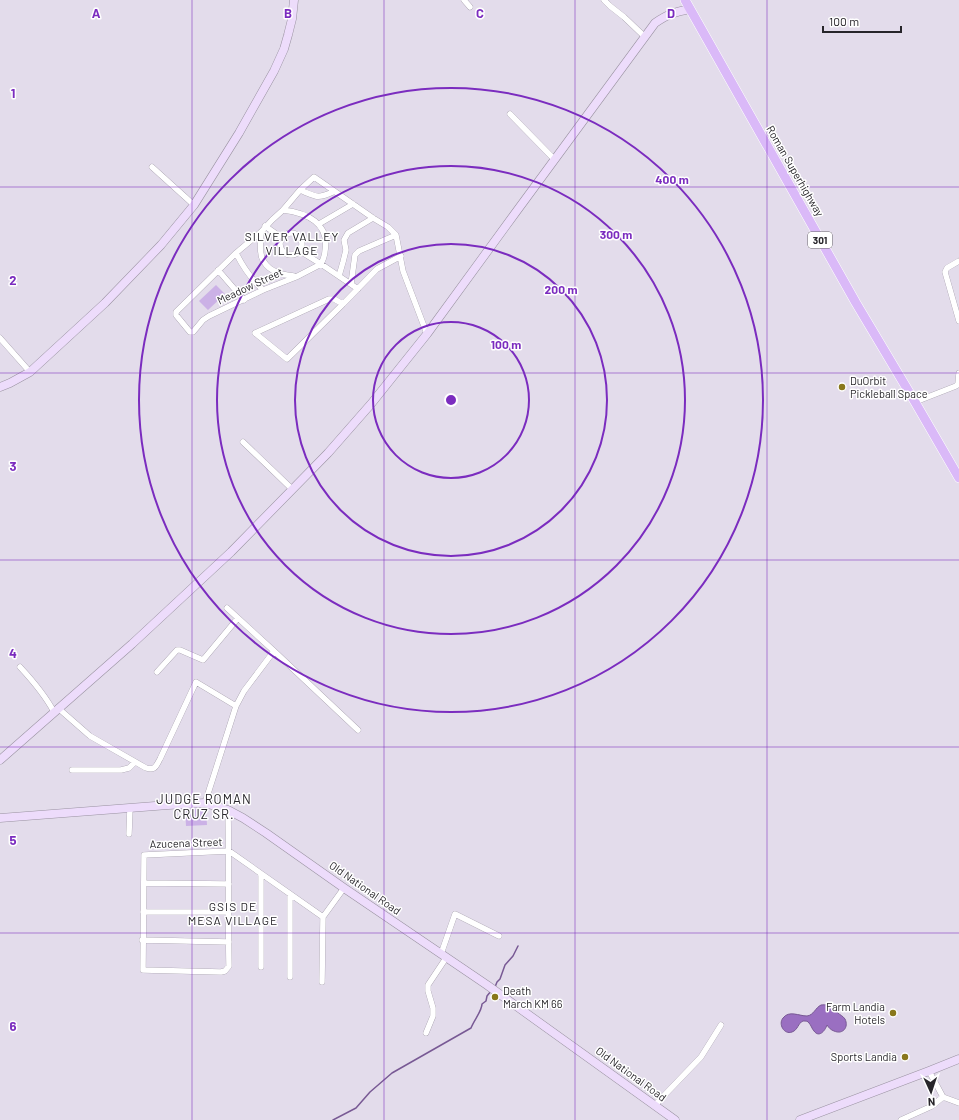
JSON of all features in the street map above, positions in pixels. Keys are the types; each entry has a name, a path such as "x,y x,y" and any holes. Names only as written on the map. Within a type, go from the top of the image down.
{"main road":[{"name":"Roman Superhighway","path":"685,0 856,303 959,478"}],"street":[{"path":"0,387 30,372 105,303 161,245 194,204 239,133 274,71 284,49 288,35 292,19 294,0"},
{"path":"464,0 470,7"},
{"path":"604,0 644,36"},
{"path":"0,760 132,644 231,552 328,453 371,404 428,334 644,36 655,23 665,16 672,12 690,9"},
{"path":"510,114 555,160"},
{"path":"152,167 194,204"},
{"path":"244,300 218,270 261,232 265,226 283,210 300,190 314,177 333,192 388,226 396,235 403,270 428,334"},
{"path":"300,190 319,197 333,192"},
{"path":"319,224 353,204"},
{"path":"283,210 304,215 319,224 326,241 322,264"},
{"path":"339,276 346,250 344,240 348,233 373,218"},
{"path":"265,226 282,238"},
{"path":"261,232 262,258 268,266 276,272 296,277"},
{"path":"291,233 298,235 303,244 300,251 294,255 286,254 281,249 280,245 282,238 291,233"},
{"path":"350,284 355,256 359,251 396,235"},
{"path":"300,251 358,289"},
{"path":"236,253 254,282 263,290"},
{"path":"343,304 334,299 329,299 255,333 287,359 343,304 358,289 377,269 401,256"},
{"path":"959,261 947,268 945,272 959,321"},
{"name":"Meadow Street","path":"218,270 176,312 176,315 192,333 203,320 209,316 322,264"},
{"path":"0,338 30,372"},
{"path":"915,402 956,386 958,384 959,373"},
{"path":"243,442 292,489"},
{"path":"227,608 358,730"},
{"path":"157,672 177,650 203,660 238,618"},
{"path":"205,803 236,706 244,691 274,651"},
{"path":"20,667 56,710 90,736 150,769 155,768 160,759 196,682 236,706"},
{"path":"72,770 121,770 129,768 135,762"},
{"name":"Old National Road","path":"0,818 205,803 228,810 266,833 487,985 675,1120"},
{"path":"129,834 130,808"},
{"path":"228,810 229,851 229,884 229,966 225,971 221,972 142,970 144,883 229,884"},
{"path":"229,851 323,917"},
{"name":"Azucena Street","path":"144,883 144,855 229,851"},
{"path":"260,874 261,967"},
{"path":"322,982 323,917 344,888"},
{"path":"290,894 290,977"},
{"path":"143,912 229,912"},
{"path":"426,1033 433,1016 433,1008 428,985 444,956 455,914 499,936"},
{"path":"142,940 229,942"},
{"path":"655,1105 701,1057 721,1025"},
{"path":"800,1120 959,1059"},
{"path":"929,1071 943,1097 959,1103"},
{"path":"901,1120 932,1106 943,1097"}],"shaded area":[{"path":"216,285 225,294 208,310 199,301"},
{"path":"185,809 206,809 207,825 186,826"},
{"path":"821,1005 831,1006 844,1018 846,1027 844,1030 840,1032 833,1031 827,1025 820,1034 818,1034 813,1030 807,1021 803,1021 796,1030 792,1032 789,1033 784,1030 781,1023 785,1016 788,1014 794,1014 807,1016 813,1013"}],"waterway":[{"path":"495,987 500,979 505,965 513,956 518,946"},
{"path":"333,1120 356,1108 370,1092 392,1073 471,1028 481,1010 482,1004 486,1001 487,996 491,991"}],"place":[{"name":"DuOrbit Pickleball Space","path":"842,387"},
{"name":"Death March KM 66","path":"495,997"},
{"name":"Farm Landia Hotels","path":"893,1013"},
{"name":"Sports Landia","path":"905,1057"}],"district":[{"name":"SILVER VALLEY VILLAGE","path":"292,244"},
{"name":"JUDGE ROMAN CRUZ SR.","path":"204,806"},
{"name":"GSIS DE MESA VILLAGE","path":"233,914"}]}
